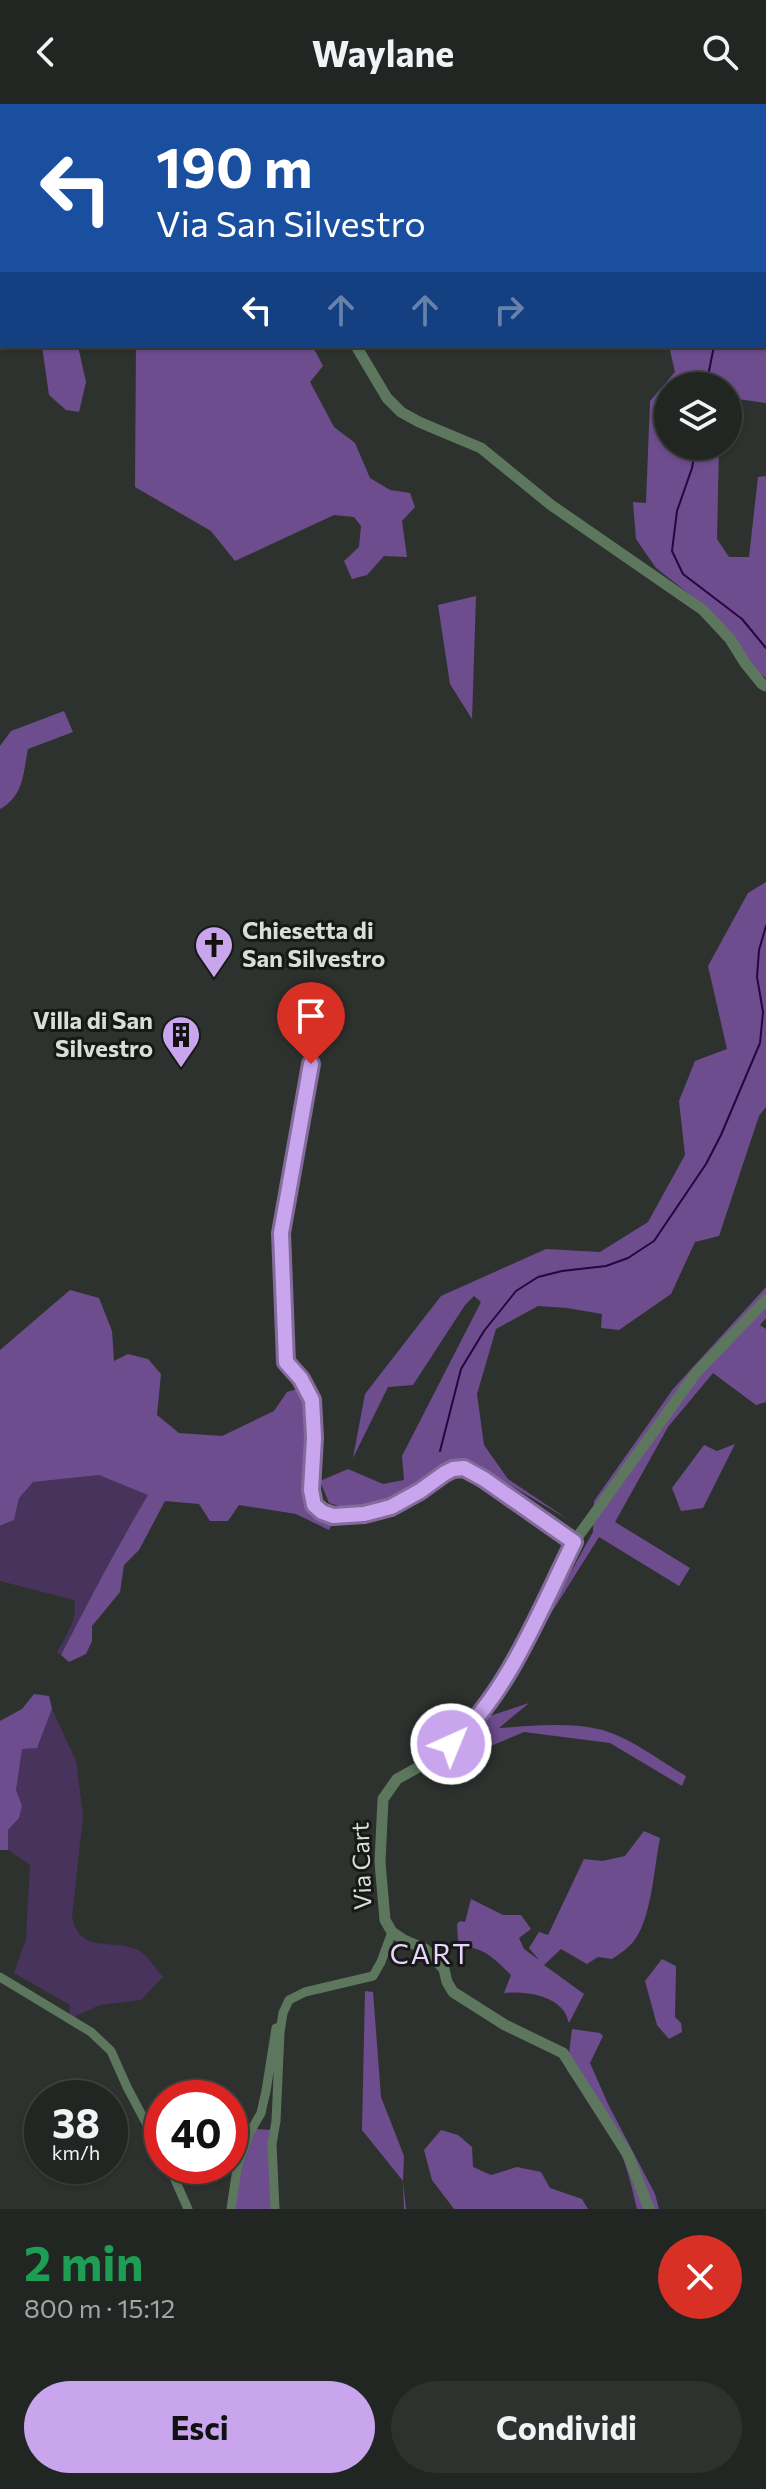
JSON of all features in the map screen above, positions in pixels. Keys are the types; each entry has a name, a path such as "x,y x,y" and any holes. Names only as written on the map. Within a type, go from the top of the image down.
{"street":[{"path":"357,348 387,398 401,412 481,448 568,517 703,610 766,686"},
{"path":"311,1064 281,1233 286,1362 301,1379 312,1400 314,1438 311,1490 314,1505 333,1516 364,1514 391,1507 445,1473 464,1468 574,1542"},
{"name":"Via Cart","path":"649,2209 628,2155 563,2053 505,2025 453,1992 444,1969 425,1949 392,1932 385,1920 380,1862 383,1799 397,1779 435,1758 467,1730 501,1686 574,1542 696,1373 766,1300"},
{"path":"231,2209 244,2147 261,2113 273,2055 273,2039 282,2009 289,2000 305,1992 373,1976 392,1932"},
{"path":"0,1977 91,2032 111,2051 144,2119"},
{"path":"275,2209 272,2144 280,2032 289,2000"},
{"path":"174,2209 188,2207 177,2184"}],"shaded area":[{"path":"42,348 78,348 86,382 79,412 66,410 49,395"},
{"path":"136,348 312,348 323,366 310,382 334,427 355,443 370,478 390,490 410,493 415,507 402,521 407,557 384,556 367,575 352,579 344,561 359,547 361,526 354,517 334,515 235,561 211,531 135,487"},
{"path":"669,348 766,348 766,403 742,400 742,372 675,372"},
{"path":"654,396 654,460 719,460 717,539 729,557 749,557 758,477 766,476 766,678 745,663 706,607 656,568 636,539 633,502 646,503 650,401"},
{"path":"476,596 472,719 450,684 438,605"},
{"path":"64,711 73,732 28,749 18,791 0,809 0,746 11,731"},
{"path":"766,882 766,1107 759,1116 719,1236 695,1242 671,1294 619,1330 601,1328 602,1314 538,1306 496,1329 477,1394 484,1445 508,1479 569,1520 470,1461 391,1502 349,1509 329,1503 320,1481 348,1469 383,1484 404,1480 402,1456 481,1302 474,1296 465,1305 413,1385 388,1387 353,1458 365,1394 441,1296 546,1249 600,1252 648,1222 685,1155 679,1101 695,1061 727,1049 708,966 748,893"},
{"path":"766,1287 766,1318 760,1325 766,1329 766,1402 756,1405 713,1373 668,1427 615,1522 690,1568 679,1586 599,1537 523,1658 593,1532 594,1501 673,1389"},
{"path":"70,1290 99,1298 112,1331 114,1361 128,1354 148,1359 161,1374 157,1415 179,1433 222,1436 274,1411 287,1392 301,1388 309,1401 311,1506 334,1520 329,1530 296,1514 239,1505 228,1521 210,1521 199,1504 165,1501 139,1550 124,1565 120,1592 92,1626 92,1641 86,1654 69,1662 61,1655 148,1495 99,1475 33,1482 19,1498 14,1520 0,1526 0,1350"},
{"path":"735,1444 703,1508 681,1511 672,1488 704,1445 717,1451"},
{"path":"99,1475 149,1494 61,1655 57,1652 73,1620 74,1600 0,1581 0,1527 14,1520 19,1498 32,1482"},
{"path":"34,1694 49,1696 52,1709 37,1748 22,1749 16,1790 22,1806 19,1818 8,1830 8,1850 0,1850 0,1721 22,1709"},
{"path":"529,1703 499,1728 561,1725 609,1732 686,1776 682,1786 610,1743 524,1732 479,1751 472,1737 490,1716"},
{"path":"52,1709 76,1761 83,1815 72,1918 76,1929 89,1941 140,1951 163,1977 141,2000 100,2005 69,2019 70,2005 14,1973 26,1939 30,1865 8,1850 8,1830 21,1813 16,1789 22,1748 37,1748"},
{"path":"644,1831 660,1838 646,1916 634,1941 612,1959 598,1957 587,1964 561,1949 544,1965 584,1994 569,2023 564,2011 551,2000 527,1993 504,1993 511,1975 486,1953 458,1940 457,1924 465,1922 471,1899 503,1915 521,1915 531,1929 519,1938 524,1949 539,1960 529,1948 539,1932 548,1935 584,1859 602,1861 625,1856"},
{"path":"662,1959 676,1966 675,2017 681,2023 682,2032 669,2039 657,2025 645,1981"},
{"path":"365,1991 373,1992 381,2097 404,2156 403,2181 362,2130"},
{"path":"572,2029 603,2036 590,2063 655,2194 659,2209 637,2209 619,2149 567,2070"},
{"path":"252,2129 274,2130 275,2209 233,2209 231,2202 236,2184 248,2184 248,2143"},
{"path":"441,2130 458,2135 472,2147 473,2167 491,2175 517,2167 541,2172 550,2188 582,2199 588,2209 454,2209 432,2180 424,2150"}],"waterway":[{"path":"709,372 714,348"},
{"path":"693,460 677,511 672,551 683,574 742,619 766,648"},
{"path":"440,1451 461,1369 484,1331 516,1291 538,1277 606,1266 628,1258 654,1241 706,1164 760,1043 763,1012 757,977 759,950 766,926"}],"place":[{"name":"Chiesetta di San Silvestro","path":"214,979"},
{"name":"Villa di San Silvestro","path":"181,1069"}],"district":[{"name":"CART","path":"431,1954"}],"route":[{"path":"311,1064 281,1233 286,1362 301,1379 312,1400 314,1438 311,1490 314,1505 333,1516 364,1514 391,1507 445,1473 464,1468 574,1542 501,1686 467,1730 451,1744"}]}
